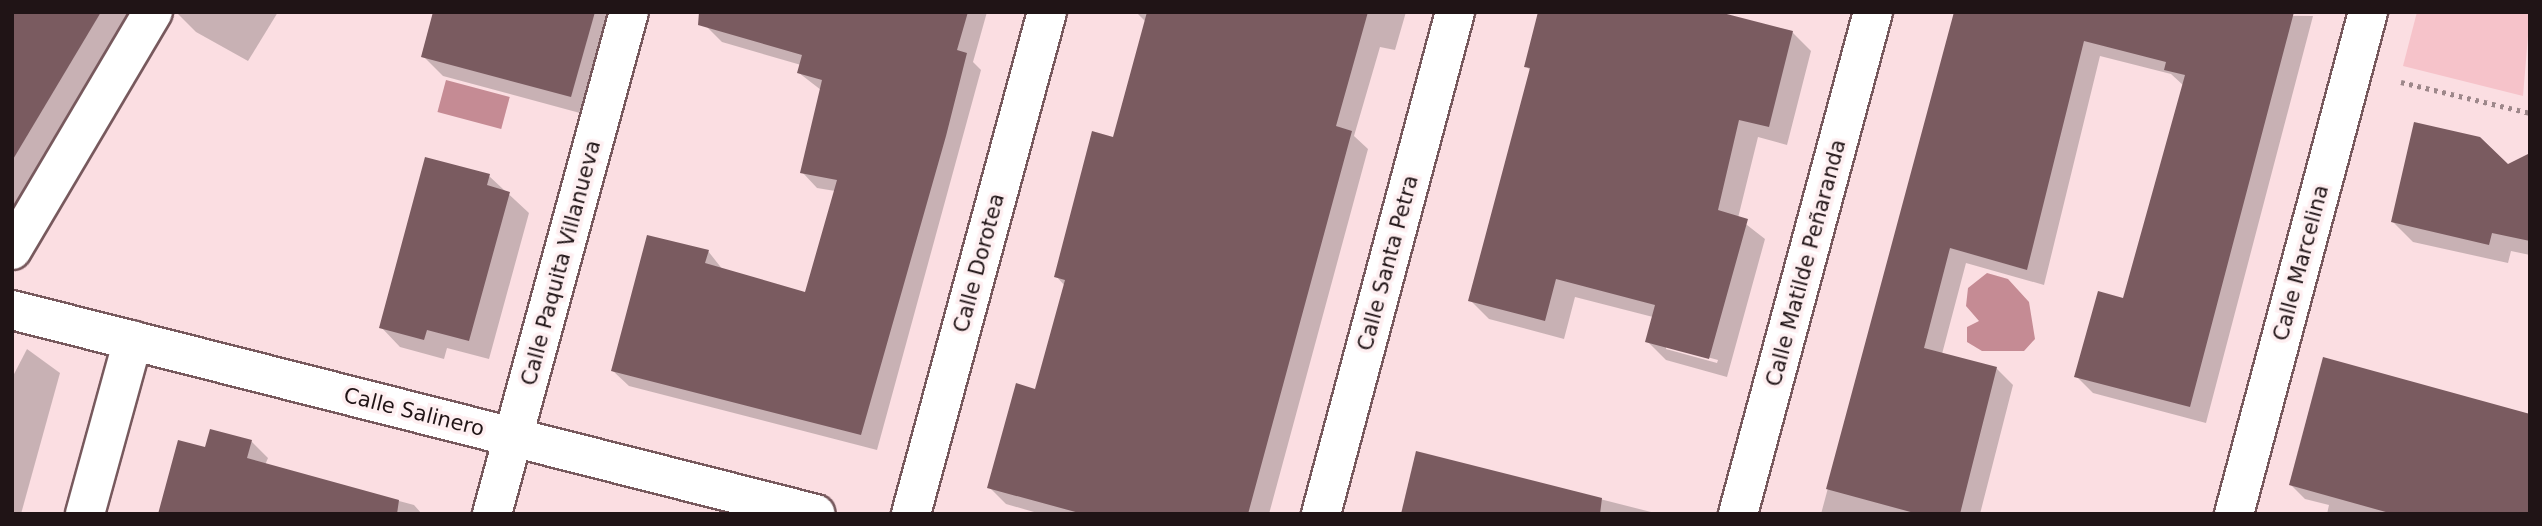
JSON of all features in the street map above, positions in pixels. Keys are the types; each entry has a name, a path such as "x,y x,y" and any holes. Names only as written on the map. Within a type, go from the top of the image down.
{"street":[{"path":"12,250 153,12"},
{"name":"Calle Paquita Villanueva","path":"492,514 628,12"},
{"name":"Calle Dorotea","path":"911,514 1047,12"},
{"name":"Calle Santa Petra","path":"1321,514 1455,12"},
{"name":"Calle Matilde Peñaranda","path":"1738,514 1873,12"},
{"name":"Calle Marcelina","path":"2234,514 2368,12"},
{"name":"Calle Salinero","path":"12,310 816,514"},
{"path":"85,514 133,340"}],"path":[{"path":"2353,70 2530,113"}],"shaded area":[{"path":"2417,12 2530,12 2523,96 2403,66"},
{"path":"446,80 510,97 501,129 437,112"},
{"path":"1987,273 2008,279 2029,302 2035,339 2024,351 1982,351 1967,342 1967,327 1979,321 1966,306 1968,288"}],"building":[{"path":"12,12 101,12 12,161"},
{"path":"433,12 595,12 571,97 421,57"},
{"path":"699,12 968,12 957,50 967,53 861,435 611,371 647,235 709,250 705,263 805,292 837,180 800,173 822,80 797,73 802,55 698,25"},
{"path":"1147,12 1368,12 1336,126 1352,131 1248,514 1083,514 987,488 1016,383 1035,389 1065,280 1054,277 1092,131 1113,137"},
{"path":"1538,12 1719,12 1793,31 1769,127 1739,120 1718,210 1748,219 1709,359 1645,342 1655,305 1556,279 1545,321 1468,301 1530,68 1524,67"},
{"path":"1954,12 2294,12 2190,407 2074,377 2098,291 2123,298 2185,75 2164,70 2166,62 2084,41 2027,270 1950,248 1924,348 1997,367 1960,514 1918,514 1826,489"},
{"path":"2414,122 2480,137 2508,164 2530,153 2530,241 2492,233 2489,245 2391,222"},
{"path":"425,157 490,174 487,185 510,192 469,341 427,330 424,340 379,328"},
{"path":"2323,357 2530,414 2530,514 2393,514 2289,485"},
{"path":"210,429 252,440 247,458 399,500 397,514 158,514 178,440 205,447"},
{"path":"1416,451 1602,498 1600,514 1401,514"}]}
